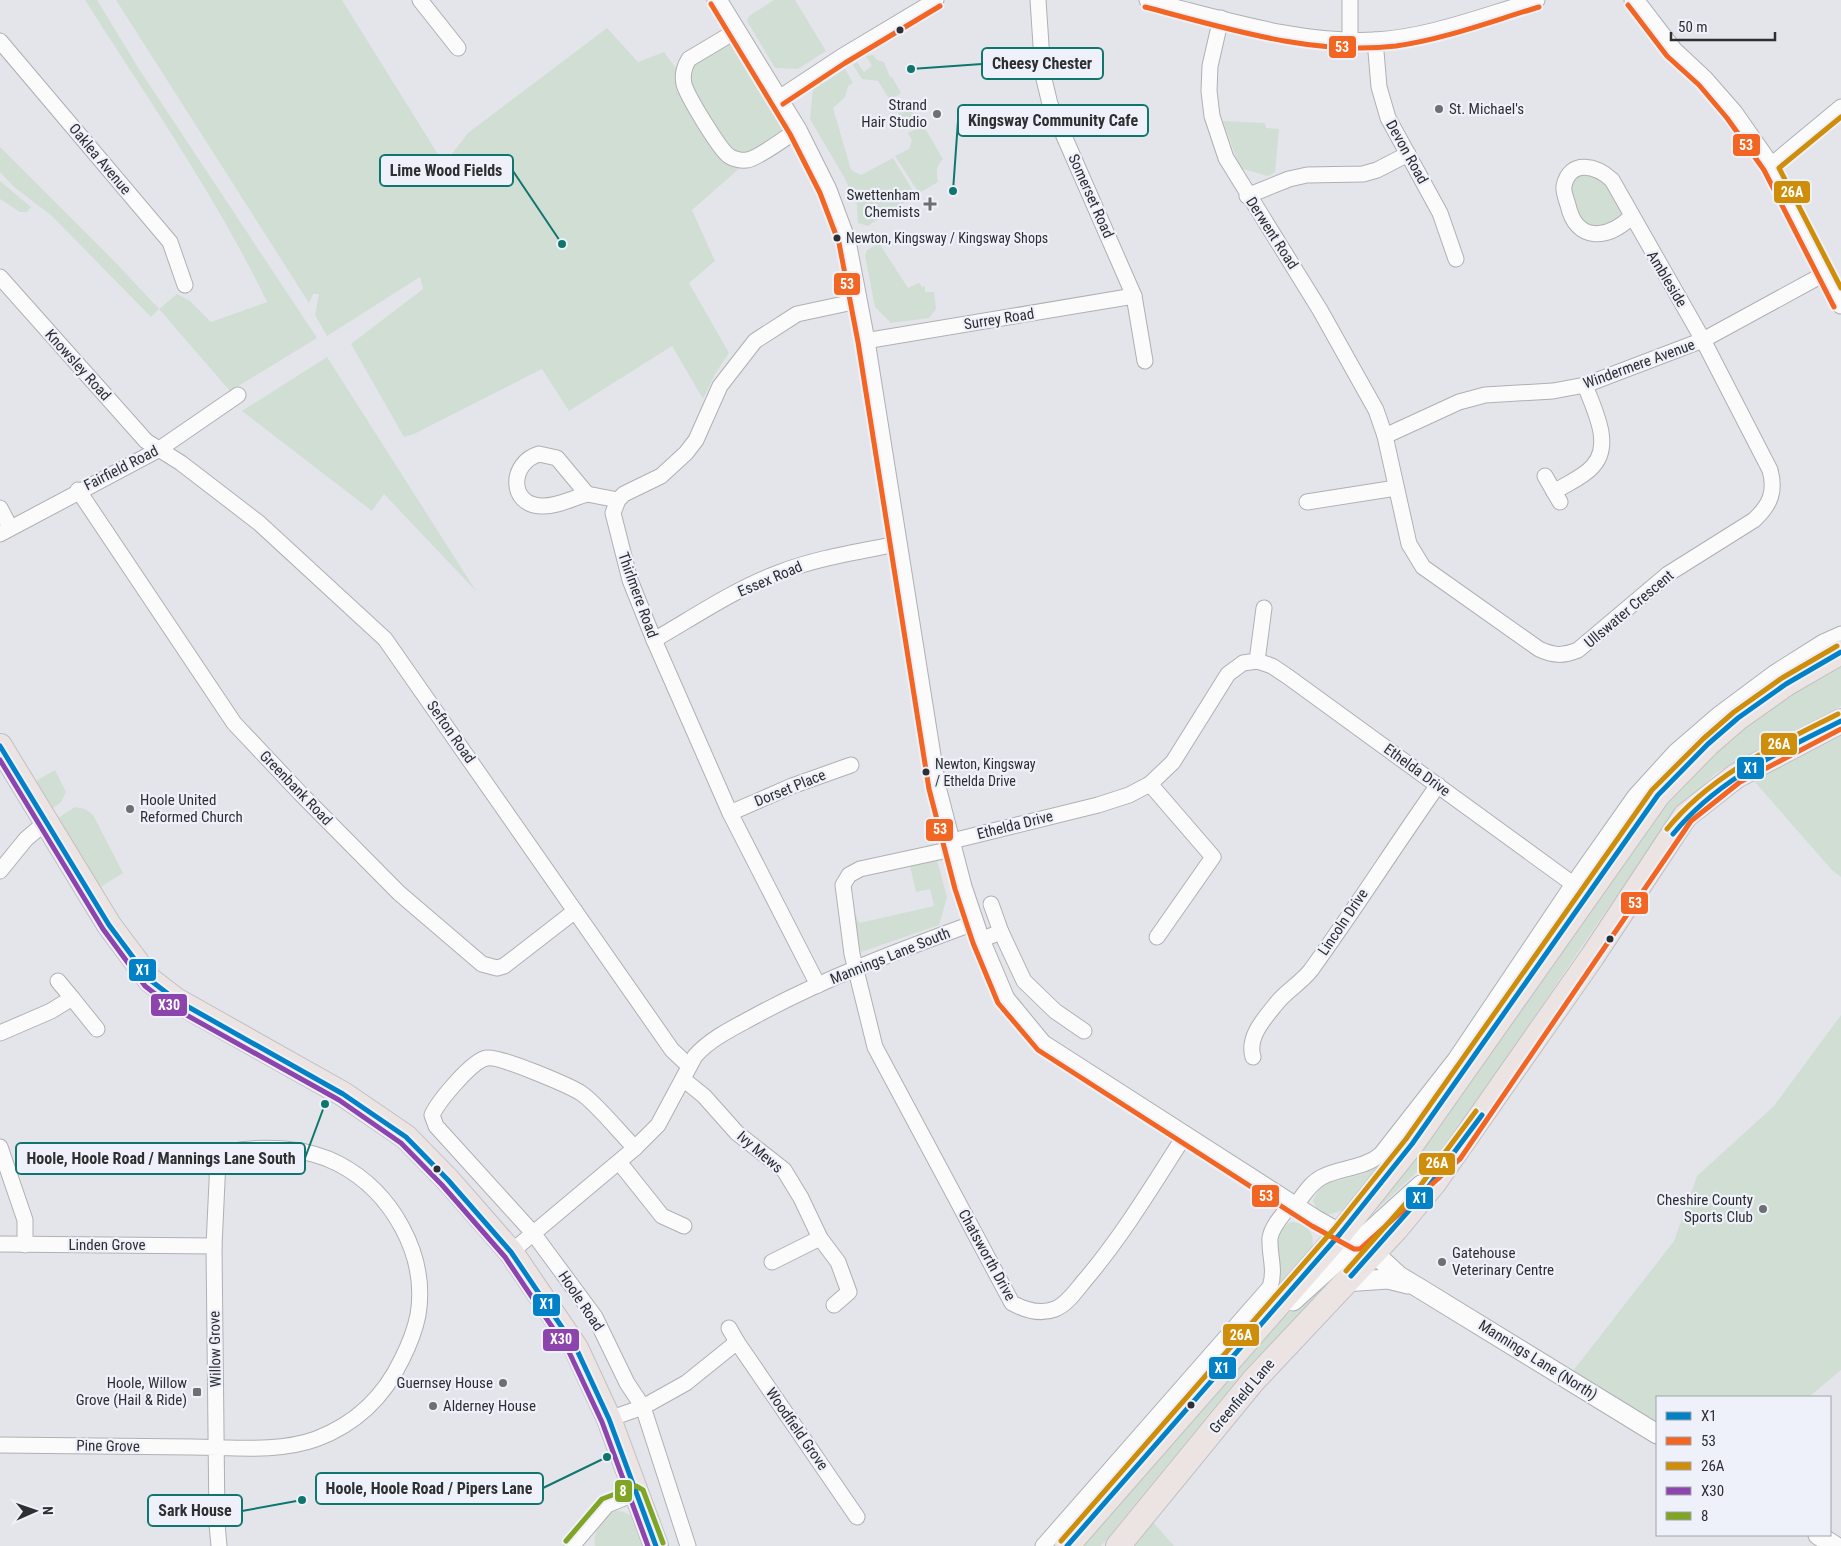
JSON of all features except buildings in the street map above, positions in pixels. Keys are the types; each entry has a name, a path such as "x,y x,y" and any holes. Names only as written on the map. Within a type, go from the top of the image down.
{"highway":[{"path":"1067,1546 1236,1351 1357,1243 1412,1144 1658,795 1708,744 1738,718 1786,684 1841,652"},
{"path":"1357,1243 1396,1230 1454,1155 1686,816 1736,776 1841,721"},
{"name":"Hoole Road","path":"4,760 46,822 109,925 150,980 176,1000 343,1094 406,1137 448,1180 511,1252 576,1348 609,1420 656,1546"},
{"name":"Greenfield Lane","path":"1118,1546 1253,1381 1344,1282 1357,1243"}],"street":[{"path":"420,0 458,48"},
{"path":"717,0 797,130 827,190 838,218 852,268 865,340 932,765 950,846 977,932 1005,999 1042,1044 1293,1205 1357,1243"},
{"path":"778,98 841,56 936,0"},
{"name":"Somerset Road","path":"1038,0 1042,75 1050,104 1134,296 1145,362"},
{"path":"1147,0 1304,36 1350,40 1375,40 1432,30 1537,0"},
{"path":"1350,0 1350,40"},
{"path":"1634,0 1674,51 1704,80 1733,113 1770,166 1841,304"},
{"name":"Derwent Road","path":"1221,18 1210,66 1209,91 1212,116 1226,158 1247,196 1271,228 1331,329 1376,410 1385,436"},
{"path":"736,31 689,59 687,63 684,71 684,84 698,111 726,154 736,159 749,160 797,130"},
{"name":"Devon Road","path":"1375,40 1382,102 1391,128 1408,154 1440,213 1456,260"},
{"name":"Oaklea Avenue","path":"0,41 170,242 185,285"},
{"path":"1770,166 1841,107"},
{"path":"1247,196 1289,179 1307,175 1363,174 1377,170 1408,154"},
{"name":"Ambleside","path":"1631,217 1612,231 1589,234 1580,230 1569,210 1564,187 1569,175 1578,169 1590,166 1602,170 1612,180 1631,217 1703,340"},
{"name":"Windermere Avenue","path":"1385,436 1459,402 1484,395 1553,392 1585,385 1703,340 1824,274"},
{"name":"Knowsley Road","path":"0,277 146,442 158,450"},
{"name":"Surrey Road","path":"865,340 1134,296"},
{"path":"587,494 564,464 548,454 530,456 518,470 517,487 520,494 533,505 549,506 587,494 618,500 661,476 686,454 696,440 720,386 755,341 797,314 858,301"},
{"name":"Ullswater Crescent","path":"1385,436 1409,544 1423,567 1539,649 1552,655 1565,655 1578,650 1668,574 1754,520 1766,509 1772,498 1774,483 1770,470 1703,340"},
{"path":"1546,476 1557,497 1592,468 1602,454 1603,438 1585,385"},
{"name":"Fairfield Road","path":"5,530 78,490 158,450 238,396"},
{"name":"Sefton Road","path":"158,450 181,463 259,523 385,638 686,1072"},
{"path":"1307,502 1396,488"},
{"name":"Greenbank Road","path":"78,490 234,722 300,793 399,893 482,964 497,968 504,966 575,912"},
{"name":"Thirlmere Road","path":"618,500 613,513 616,528 630,580 654,640 730,813 818,985"},
{"path":"0,508 5,530"},
{"name":"Essex Road","path":"654,640 752,584 779,572 810,562 897,544"},
{"path":"1257,661 1264,608"},
{"path":"1043,1546 1270,1287 1273,1269 1270,1238 1274,1227 1308,1188 1322,1177 1372,1162 1381,1154 1456,1058 1573,884 1635,796 1675,752 1719,714 1774,673 1823,642 1841,634"},
{"name":"Ethelda Drive","path":"856,968 843,894 846,878 860,869 943,851 956,840 1129,795 1150,784 1173,762 1228,674 1243,663 1257,661 1272,666 1288,676 1573,884"},
{"name":"Dorset Place","path":"730,813 792,786 851,765"},
{"path":"1150,784 1213,857 1157,937"},
{"name":"Lincoln Drive","path":"1253,1057 1252,1044 1254,1034 1278,1002 1310,971 1438,784"},
{"path":"0,871 26,839 46,822"},
{"path":"991,904 1000,932 1024,981 1073,1029"},
{"name":"Mannings Lane South","path":"511,1252 619,1162 658,1125 686,1072 702,1048 724,1033 773,1006 856,968 977,932 1000,932"},
{"name":"Chatsworth Drive","path":"856,968 875,1047 882,1062 1012,1303 1024,1310 1043,1312 1056,1308 1068,1300 1113,1247 1185,1136"},
{"path":"58,981 97,1029"},
{"path":"0,1033 51,1011 72,998"},
{"name":"Hoole Road","path":"635,1148 581,1093 501,1060 487,1058 476,1063 436,1106 432,1115 436,1126 533,1233 595,1317 627,1383 643,1407 688,1546"},
{"name":"Ivy Mews","path":"686,1072 704,1096 738,1133 784,1170 801,1198 820,1238 838,1262 849,1292 834,1305"},
{"path":"0,1147 25,1220 26,1244"},
{"name":"Pine Grove","path":"0,1445 292,1446 324,1436 353,1422 385,1388 398,1366 415,1326 419,1292 413,1255 404,1231 379,1195 351,1172 325,1158 294,1150 242,1150 223,1154"},
{"name":"Willow Grove","path":"219,1546 214,1246 217,1170 218,1160 223,1154"},
{"path":"619,1162 662,1216 684,1226"},
{"path":"772,1262 820,1238"},
{"name":"Mannings Lane (North)","path":"1357,1243 1399,1276 1656,1433"},
{"name":"Linden Grove","path":"0,1244 214,1246"},
{"name":"Mannings Lane (North)","path":"1344,1282 1388,1279 1418,1288"},
{"name":"Woodfield Grove","path":"729,1328 857,1517"},
{"path":"609,1420 643,1407 686,1384 737,1342"},
{"path":"578,1544 607,1505 636,1493"},
{"path":"1820,1536 1836,1546"}],"shaded area":[{"path":"85,0 97,0 139,69 317,338 230,391 159,309 177,294 190,301 211,322 267,302 204,186"},
{"path":"116,0 342,0 444,164 468,133 607,28 638,62 664,52 683,78 684,71 736,31 797,130 749,160 692,210 715,261 689,283 729,353 715,374 703,399 672,346 569,411 542,369 414,434 404,437 351,344 423,289 420,277 327,336 315,315 319,294 313,294 309,303"},
{"path":"774,0 795,0 826,51 798,69 775,68 747,21 749,16"},
{"path":"873,55 877,60 884,62 890,77 892,77 901,93 890,100 878,81 862,79 853,65 857,62 864,72 872,66 866,56"},
{"path":"845,69 853,83 848,86 845,97 833,108 851,170 861,175 893,158 916,196 896,207 894,206 890,211 868,226 858,223 857,205 844,177 810,119 813,89"},
{"path":"896,102 899,106 906,102 918,121 907,128 893,104"},
{"path":"1223,121 1265,123 1266,128 1279,129 1275,172 1268,176 1240,168"},
{"path":"923,125 943,159 937,169 938,182 919,193 895,156 909,149 912,140 908,133"},
{"path":"0,147 117,264 159,309 151,317 52,216 14,187 0,172"},
{"path":"1602,171 1631,217 1598,234 1569,210 1569,175"},
{"path":"0,181 31,207 27,212 20,212 0,199"},
{"path":"879,243 908,288 919,283 922,287 925,286 925,292 934,292 936,309 929,318 891,323 875,307 865,255 867,250"},
{"path":"327,357 476,591 384,494 372,511 242,411"},
{"path":"1841,660 1841,706 1716,773 1677,810 1599,921 1451,1140 1371,1215 1371,1211 1626,847 1734,729"},
{"path":"1841,736 1841,877 1831,869 1754,781"},
{"path":"55,770 66,792 61,802 53,808 36,781"},
{"path":"75,807 85,809 93,815 123,873 99,888 58,818"},
{"path":"936,856 947,897 939,925 861,952 855,939 851,917 856,915 859,923 934,906 930,889 916,892 910,866"},
{"name":"Cheshire County Sports Club","path":"1841,1015 1841,1370 1810,1396 1656,1396 1656,1421 1573,1371 1674,1241 1697,1176 1774,1106"},
{"path":"1384,1159 1386,1161 1365,1189 1347,1207 1327,1214 1317,1211 1313,1200 1322,1185 1366,1173"},
{"path":"1291,1222 1297,1222 1306,1226 1312,1234 1313,1244 1311,1250 1280,1288 1277,1285 1276,1236 1280,1229"},
{"path":"1321,1284 1324,1288 1243,1372 1101,1546 1075,1546 1263,1336"},
{"path":"614,1511 627,1513 631,1517 635,1522 644,1546 595,1546 595,1536 599,1526"},
{"path":"1152,1521 1174,1546 1131,1546"}],"transit line":[{"name":"53","path":"711,4 790,134 820,193 839,243 858,342 929,789 955,889 973,943 998,1003 1038,1050 1312,1226 1354,1249 1360,1249 1460,1159 1691,821 1740,782 1841,729"},
{"name":"53","path":"1628,5 1667,56 1699,85 1727,118 1764,170 1834,307"},
{"name":"53","path":"783,104 845,63 940,6"},
{"name":"53","path":"1145,7 1238,31 1301,44 1364,48 1396,46 1432,39 1539,7"},
{"name":"26A","path":"1841,117 1779,168 1841,288"},
{"name":"26A","path":"1061,1541 1334,1229 1406,1139 1652,790 1703,739 1734,712 1782,678 1837,646"},
{"name":"X1","path":"1067,1546 1340,1234 1412,1144 1658,795 1708,744 1738,718 1786,684 1841,652"},
{"name":"26A","path":"1667,829 1685,809 1725,776 1746,762 1838,714"},
{"name":"X1","path":"1673,834 1691,814 1730,782 1772,756 1841,721"},
{"name":"X1","path":"0,746 109,925 150,980 176,1000 343,1094 406,1137 448,1180 511,1252 576,1348 609,1419 656,1546"},
{"name":"X30","path":"0,760 103,929 145,986 172,1007 339,1100 401,1143 442,1185 505,1257 569,1352 602,1422 648,1546"},
{"name":"26A","path":"1346,1271 1414,1194 1476,1111"},
{"name":"X1","path":"1351,1276 1420,1198 1482,1115"},
{"name":"8","path":"566,1541 602,1499 636,1486 643,1490 663,1543"}],"place":[{"name":"Cheesy Chester","path":"911,69"},
{"name":"St. Michael's","path":"1439,109"},
{"name":"Strand Hair Studio","path":"937,114"},
{"name":"Kingsway Community Cafe","path":"953,191"},
{"name":"Swettenham Chemists","path":"930,204"},
{"name":"Newton, Kingsway / Kingsway Shops","path":"837,238"},
{"name":"Lime Wood Fields","path":"562,244"},
{"name":"Newton, Kingsway / Ethelda Drive","path":"926,772"},
{"name":"Hoole United Reformed Church","path":"130,809"},
{"name":"Hoole, Hoole Road / Mannings Lane South","path":"325,1104"},
{"name":"Cheshire County Sports Club","path":"1763,1209"},
{"name":"Gatehouse Veterinary Centre","path":"1442,1262"},
{"name":"Guernsey House","path":"503,1383"},
{"name":"Hoole, Willow Grove (Hail & Ride)","path":"197,1392"},
{"name":"Alderney House","path":"433,1406"},
{"name":"Hoole, Hoole Road / Pipers Lane","path":"607,1457"},
{"name":"Sark House","path":"302,1500"}]}
